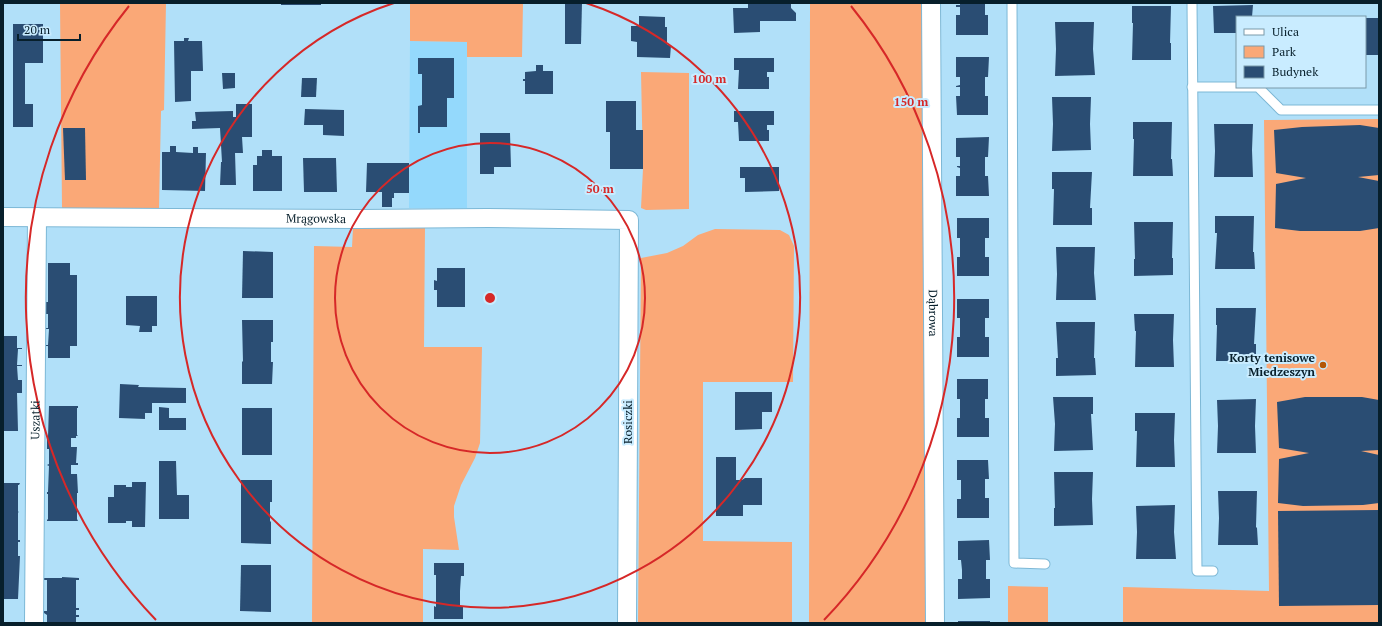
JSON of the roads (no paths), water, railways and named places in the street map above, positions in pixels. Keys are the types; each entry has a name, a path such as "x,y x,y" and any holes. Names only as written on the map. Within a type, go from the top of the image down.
{"street":[{"name":"Dąbrowa","path":"931,3 935,623"},
{"name":"Mrągowska","path":"3,216 629,220"},
{"name":"Uszatki","path":"34,623 37,217"},
{"name":"Rosiczki","path":"627,623 629,220"}],"lane":[{"path":"1012,3 1014,563 1045,564"},
{"path":"1192,3 1197,571 1213,571"},
{"path":"1192,87 1236,87"},
{"path":"1259,88 1281,110 1379,110"}],"place":[{"name":"Korty tenisowe Miedzeszyn","path":"1323,365"}]}
